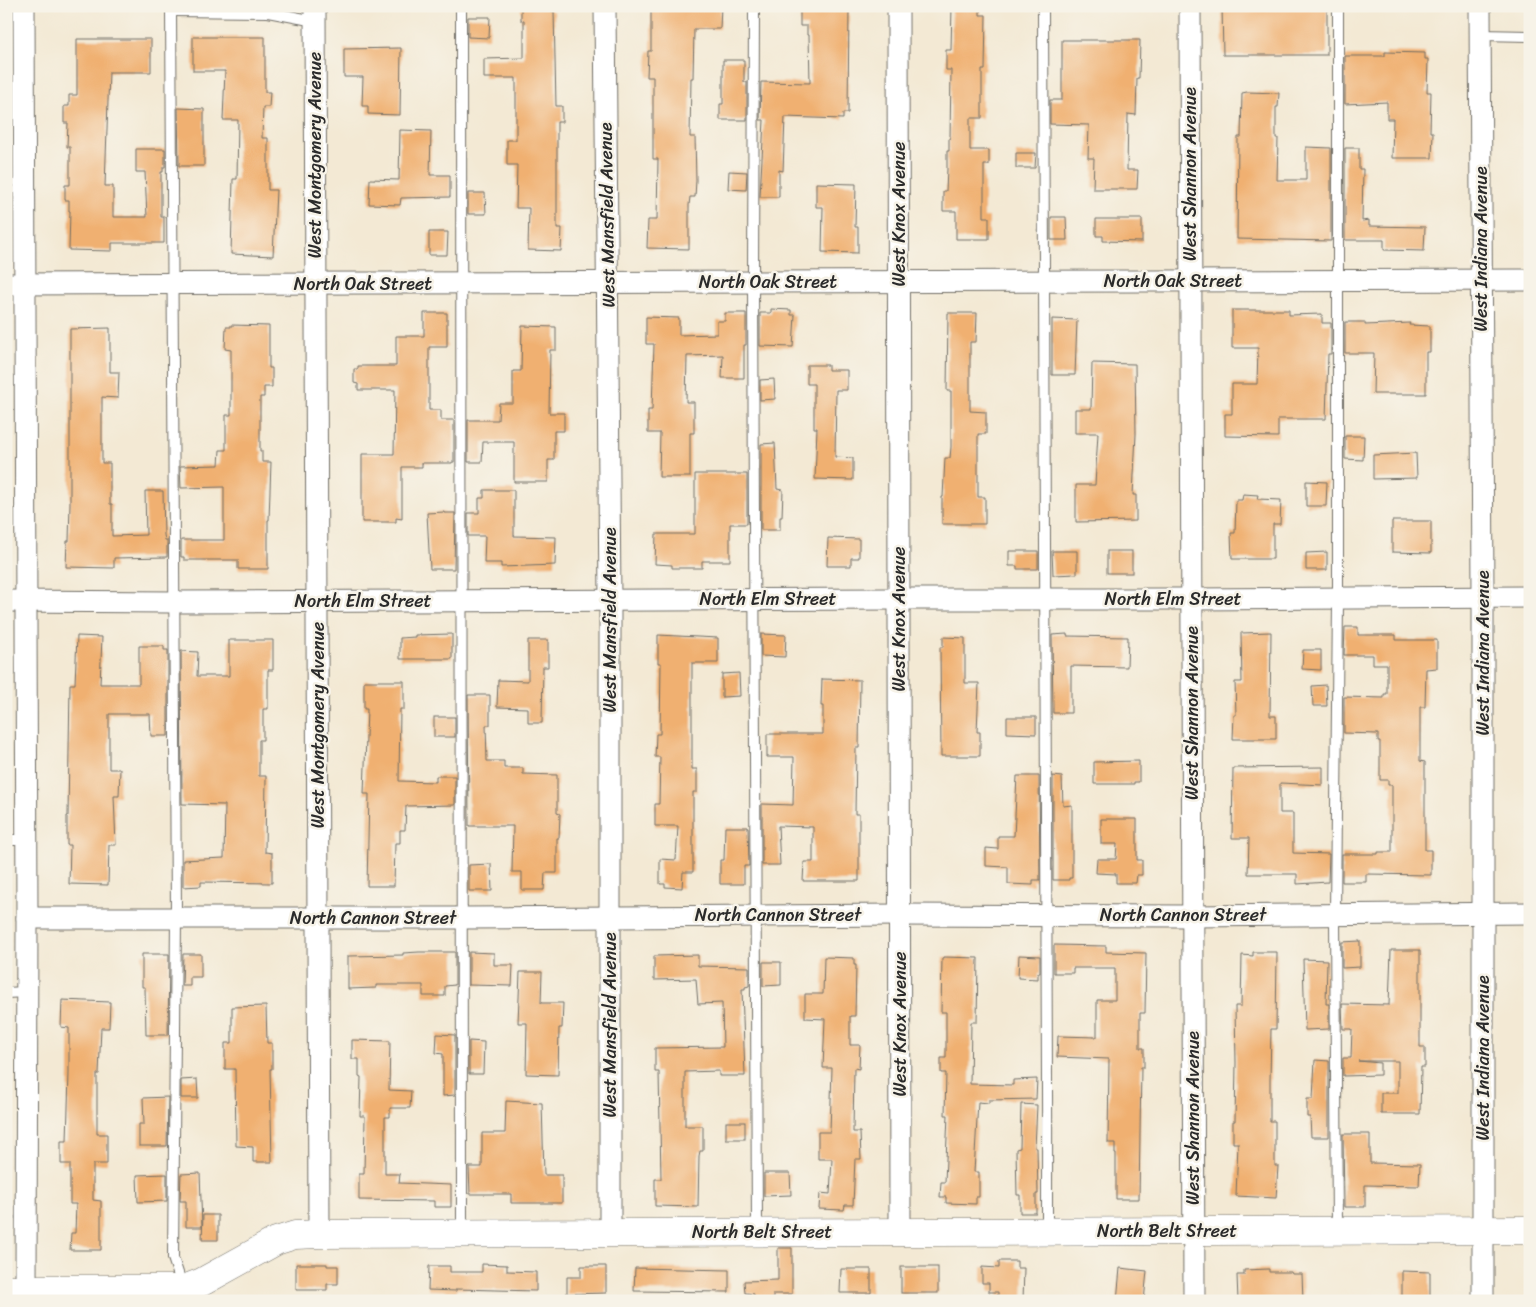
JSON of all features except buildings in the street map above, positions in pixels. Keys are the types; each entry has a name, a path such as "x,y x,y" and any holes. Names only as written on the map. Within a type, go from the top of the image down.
{"street":[{"path":"24,6 15,284 16,840 27,918 16,992 32,1292"},
{"name":"West Mansfield Avenue","path":"605,6 610,600 610,1233"},
{"name":"West Knox Avenue","path":"898,6 900,1232"},
{"name":"West Shannon Avenue","path":"1190,6 1194,1301"},
{"name":"West Indiana Avenue","path":"1480,6 1484,1301"},
{"name":"West Montgomery Avenue","path":"315,13 319,1234"},
{"name":"North Oak Street","path":"15,284 1530,280"},
{"name":"North Elm Street","path":"16,601 1530,597"},
{"name":"North Cannon Street","path":"27,918 462,918 1048,914 1192,916 1530,913"},
{"name":"North Belt Street","path":"32,1292 184,1295 202,1282 276,1242 295,1235 319,1234 1530,1230"}],"lane":[{"path":"461,6 462,1233"},
{"path":"754,6 752,282 757,1232"},
{"path":"1043,6 1044,599 1048,914 1047,1232"},
{"path":"1337,1231 1335,915 1338,599 1338,6"},
{"path":"184,1295 173,1258 176,917 171,9 315,13"},
{"path":"1480,35 1530,36"}]}
